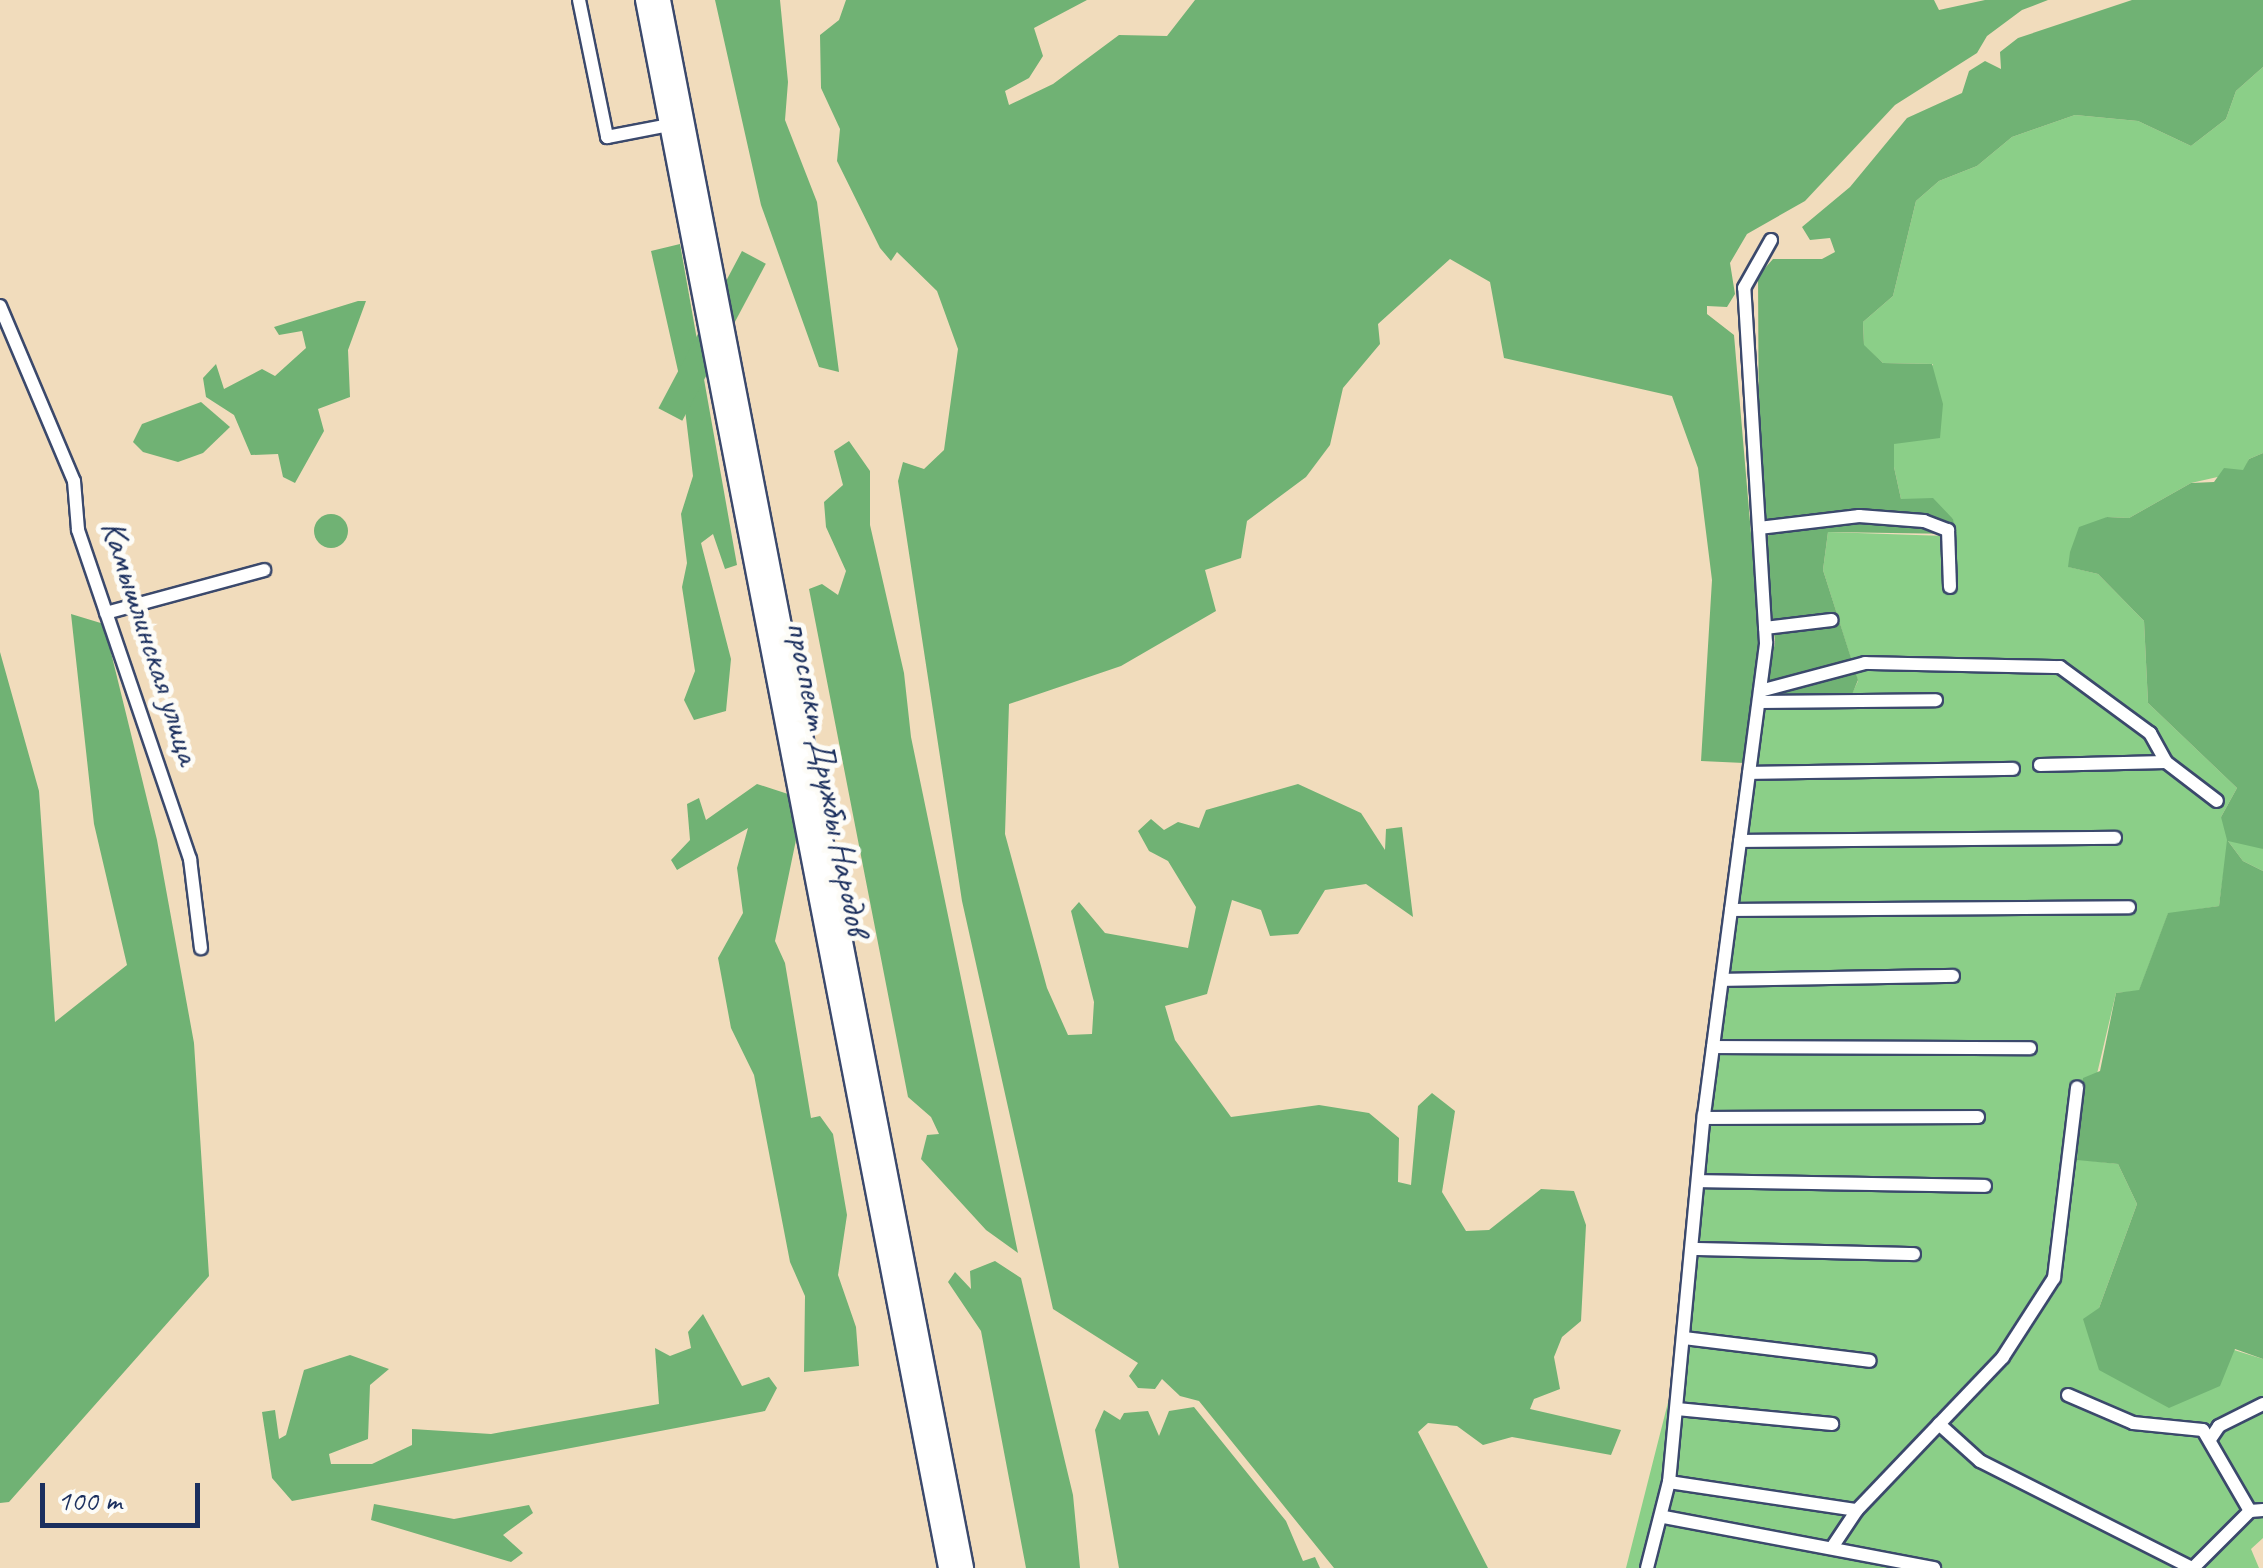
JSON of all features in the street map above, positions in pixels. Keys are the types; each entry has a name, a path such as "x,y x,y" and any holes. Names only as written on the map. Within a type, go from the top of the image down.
{"main road":[{"name":"проспект Дружбы Народов","path":"645,0 676,124 964,1568"},
{"name":"проспект Дружбы Народов","path":"662,0 676,124 948,1568"}],"street":[{"path":"579,0 607,137 676,124"},
{"path":"1647,1568 1664,1517 1670,1482 1704,1118 1766,628 1744,288 1771,240"},
{"name":"Камышлинская улица","path":"0,306 60,435 74,480 78,530 190,859 201,948"},
{"path":"1759,528 1859,516 1924,521 1948,530 1950,587"},
{"path":"106,613 264,570"},
{"path":"1766,628 1832,620"},
{"path":"1759,697 1865,663 2060,667 2150,732 2166,762 2217,801"},
{"path":"1759,697 1936,700"},
{"path":"2040,765 2166,762"},
{"path":"1749,773 2013,770"},
{"path":"1740,841 2115,838"},
{"path":"1731,910 2130,906"},
{"path":"1722,980 1953,976"},
{"path":"1713,1047 2030,1048"},
{"path":"1833,1546 1857,1510 2002,1357 2054,1278 2078,1088"},
{"path":"1704,1118 1978,1117"},
{"path":"1698,1181 1985,1186"},
{"path":"1693,1249 1914,1254"},
{"path":"1684,1338 1870,1361"},
{"path":"1938,1424 1980,1461 2193,1568 2256,1510 2210,1438 2182,1424 2134,1424 2068,1395"},
{"path":"2210,1438 2219,1426 2263,1404"},
{"path":"1677,1408 1832,1424"},
{"path":"1670,1482 1857,1510"},
{"path":"1664,1517 1934,1568"}],"green space":[{"path":"715,0 780,0 788,82 785,120 817,202 839,372 819,367 761,205"},
{"path":"846,0 1087,0 1034,28 1043,56 1029,78 1005,91 1009,105 1053,84 1119,35 1167,36 1195,0 1934,0 1939,10 1985,0 2048,0 2022,10 1987,36 1977,53 1895,105 1805,201 1747,234 1730,263 1735,294 1727,307 1707,306 1707,314 1734,335 1752,545 1759,649 1744,763 1701,761 1712,580 1698,468 1672,396 1504,358 1490,282 1450,259 1378,324 1380,344 1343,388 1330,445 1306,477 1247,521 1241,558 1205,570 1216,611 1121,666 1009,704 1005,834 1047,988 1068,1035 1092,1034 1094,1002 1071,911 1079,902 1105,933 1188,948 1196,907 1168,861 1149,851 1138,831 1151,819 1164,830 1178,822 1199,828 1206,810 1298,784 1361,813 1385,850 1386,829 1402,827 1413,917 1366,884 1325,890 1298,934 1270,936 1261,910 1232,900 1207,994 1165,1006 1175,1040 1231,1117 1319,1105 1369,1113 1399,1138 1398,1182 1411,1185 1418,1106 1432,1093 1455,1111 1442,1192 1466,1231 1489,1230 1541,1189 1574,1191 1586,1225 1581,1321 1562,1337 1554,1357 1560,1389 1534,1399 1530,1409 1621,1430 1611,1455 1512,1437 1483,1445 1457,1426 1428,1423 1418,1432 1488,1568 1334,1568 1199,1401 1180,1396 1162,1379 1155,1389 1138,1388 1129,1376 1138,1363 1053,1309 962,901 898,481 903,462 924,469 944,450 958,349 937,291 897,252 891,261 880,248 837,161 840,129 821,88 820,35 839,20"},
{"path":"2132,0 2263,0 2263,67 2236,91 2226,119 2191,146 2138,121 2075,115 2012,137 1977,166 1939,181 1916,201 1893,296 1863,322 1864,345 1883,363 1932,364 1943,404 1940,438 1894,444 1894,467 1901,499 1933,498 1953,519 1956,534 1828,532 1823,570 1858,680 1849,702 1764,702 1775,642 1765,543 1771,530 1763,521 1759,466 1758,276 1773,259 1822,259 1835,252 1830,238 1810,240 1802,227 1850,187 1907,118 1962,93 1969,71 1985,61 2001,69 2000,52 2018,38"},
{"path":"2263,67 2263,453 2249,459 2244,471 2191,483 2129,518 2107,517 2069,567 2098,574 2144,621 2148,703 2237,788 2221,817 2263,849 2263,871 2243,861 2228,841 2219,906 2168,914 2139,991 2116,993 2077,1159 2118,1164 2137,1204 2099,1308 2263,1359 2263,1538 2251,1549 2259,1568 1626,1568 1678,1363 1764,702 1848,702 1858,681 1823,570 1828,532 1945,536 1953,519 1901,499 1894,467 1894,444 1933,364 1883,363 1864,346 1863,322 1893,296 1916,201 1939,181 1977,166 2012,137 2075,115 2138,121 2191,146 2226,119 2236,91"},
{"path":"680,244 737,565 725,569 713,534 701,543 731,659 726,711 694,720 684,700 695,671 682,587 687,563 681,514 693,476 683,393 651,251"},
{"path":"742,251 766,264 682,421 658,408"},
{"path":"366,301 348,350 350,397 318,409 324,431 295,483 283,477 278,454 251,455 234,415 206,397 203,378 216,364 224,389 262,369 275,376 306,348 302,331 279,335 274,327"},
{"path":"201,402 230,427 203,453 178,462 143,452 133,442 142,424"},
{"path":"849,441 870,471 870,525 904,673 911,737 1018,1253 986,1230 921,1159 927,1135 939,1134 931,1117 908,1097 809,589 822,584 838,595 846,571 826,527 824,502 843,485 834,451"},
{"path":"2263,453 2263,849 2228,841 2243,861 2263,871 2263,1359 2235,1349 2220,1386 2169,1408 2099,1370 2083,1319 2099,1308 2137,1204 2118,1164 2077,1160 2083,1078 2100,1071 2116,993 2139,990 2168,913 2219,906 2227,840 2221,817 2237,788 2148,703 2144,621 2098,574 2068,567 2079,527 2107,517 2129,518 2191,483 2214,482 2224,468 2243,470 2249,459"},
{"path":"331,514 343,519 348,531 343,543 331,548 319,543 314,531 319,519"},
{"path":"71,614 104,624 157,840 194,1043 209,1276 9,1502 0,1503 0,652 39,791 55,1022 127,965 94,824"},
{"path":"757,784 788,794 796,840 775,941 785,963 811,1118 820,1116 833,1134 847,1215 838,1275 856,1327 859,1366 804,1372 805,1296 790,1262 754,1075 731,1028 718,958 743,913 737,868 748,828 677,870 671,860 690,840 687,804 699,798 706,820"},
{"path":"995,1261 1021,1278 1073,1495 1080,1568 1026,1568 981,1331 948,1282 955,1272 971,1289 970,1271"},
{"path":"703,1314 742,1386 769,1377 777,1388 765,1411 292,1501 272,1478 262,1412 275,1410 279,1439 286,1435 304,1370 350,1355 389,1369 370,1385 368,1439 329,1454 331,1464 372,1464 412,1445 412,1429 491,1434 659,1404 655,1348 670,1356 691,1348 688,1332"},
{"path":"1194,1407 1286,1521 1303,1561 1315,1557 1320,1568 1119,1568 1095,1430 1104,1410 1120,1420 1124,1413 1148,1411 1159,1436 1169,1411"},
{"path":"374,1504 454,1519 529,1505 533,1513 503,1535 523,1553 511,1562 371,1520"}]}
